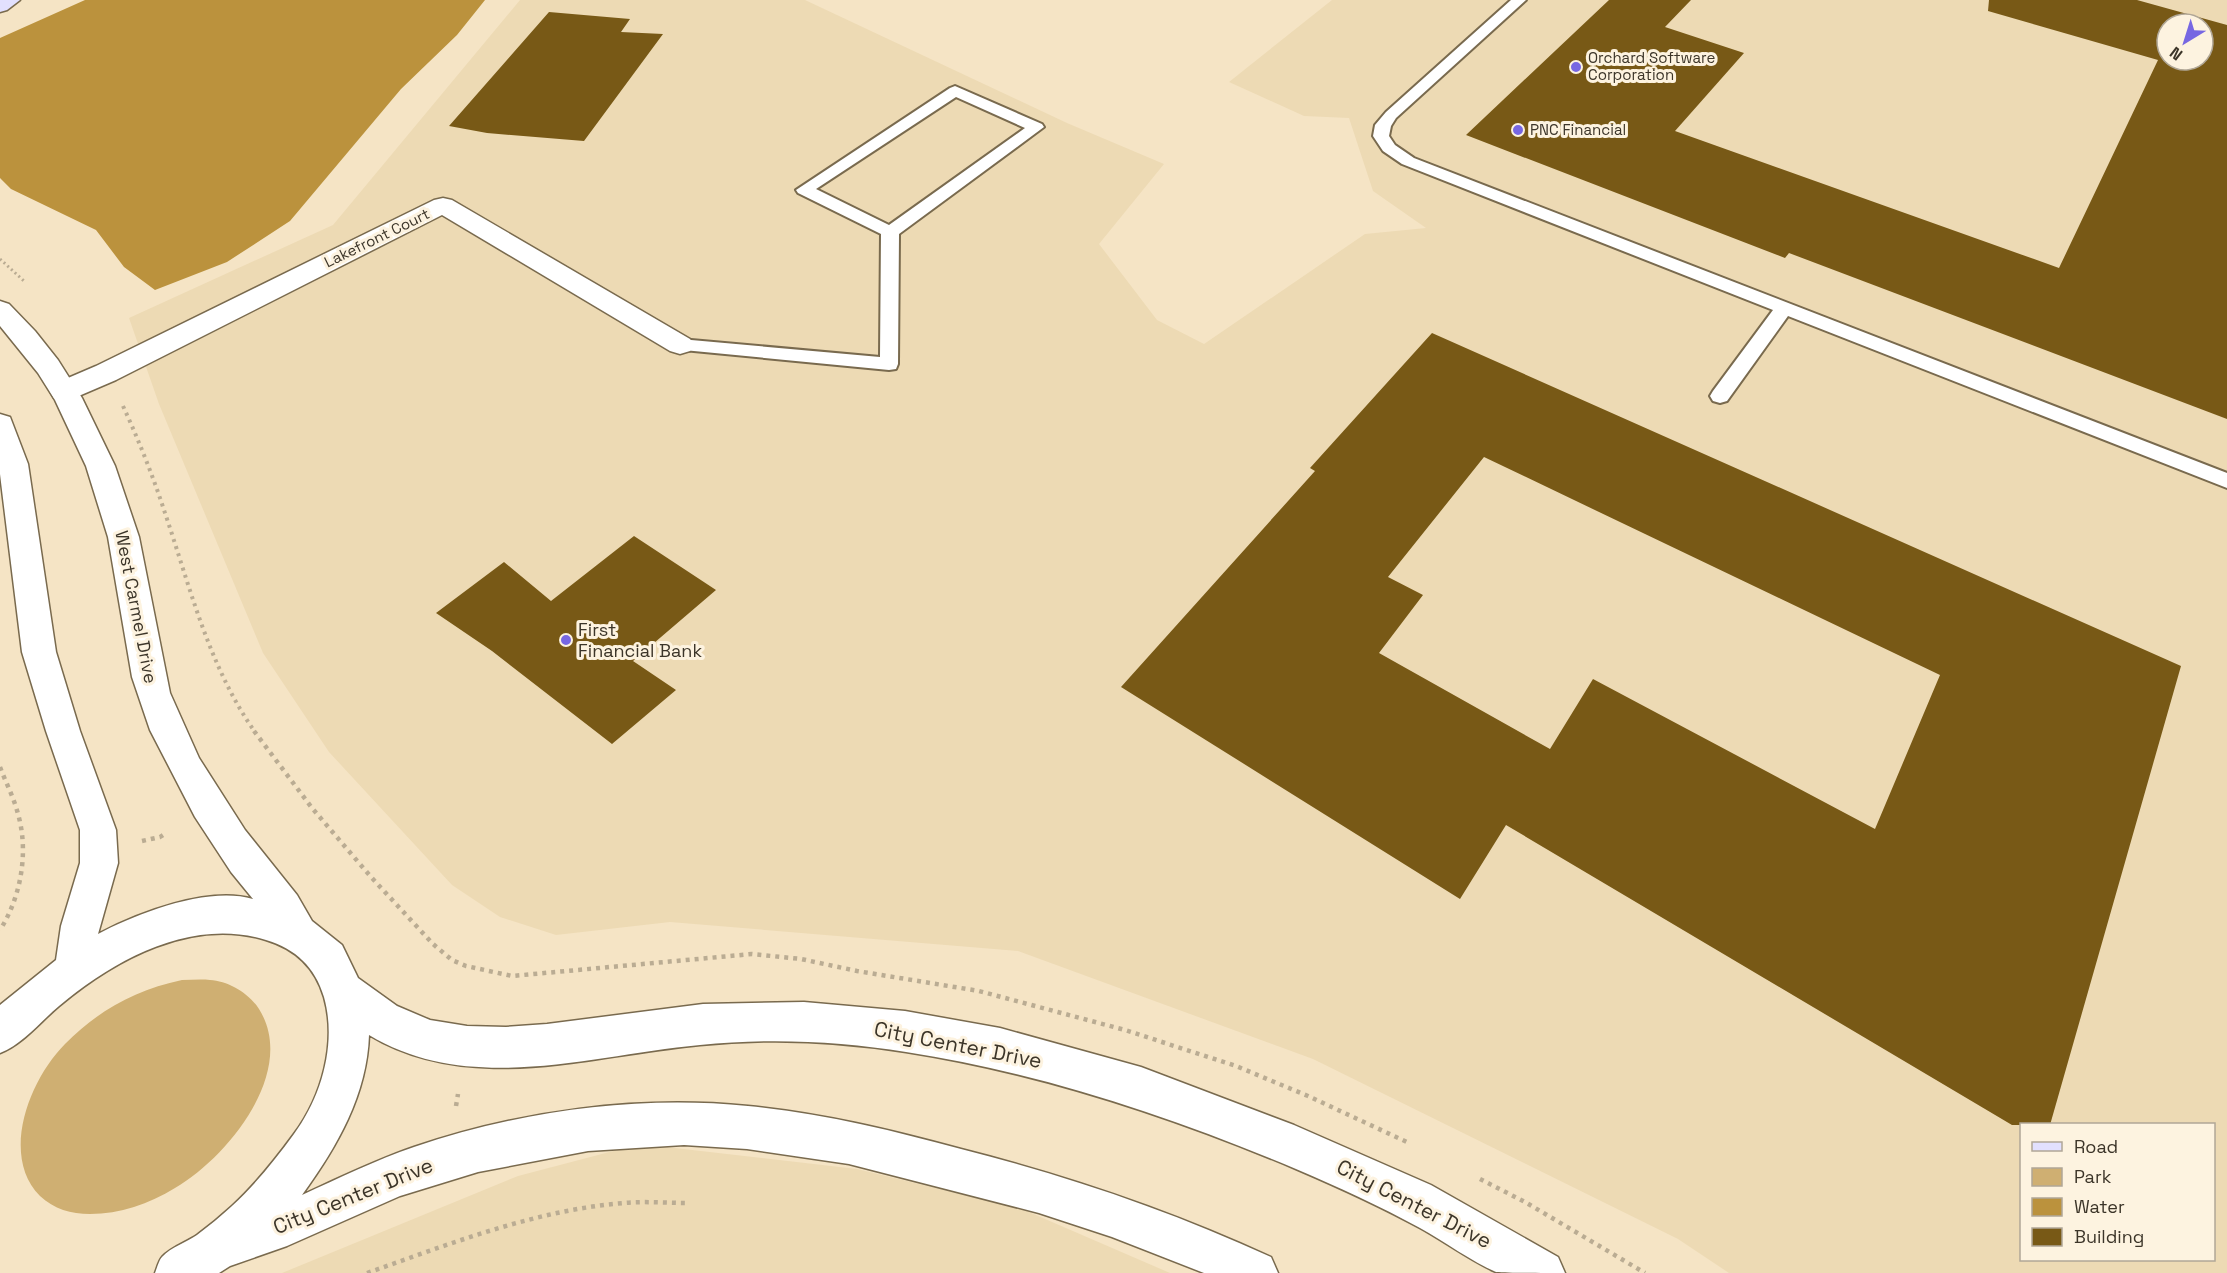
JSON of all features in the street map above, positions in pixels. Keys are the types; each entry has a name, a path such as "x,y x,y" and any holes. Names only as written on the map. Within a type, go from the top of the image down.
{"main road":[{"path":"0,6 10,0"}],"street":[{"name":"Lakefront Court","path":"64,391 106,373 443,205 680,345"},
{"name":"West Carmel Drive","path":"0,310 41,357 64,391 82,426 122,532 132,575 142,650 152,688 166,725 195,786 245,862 282,906 297,932"},
{"path":"0,424 13,464 19,497 39,652 63,731 98,830 99,863 80,926 59,979 0,1033"},
{"path":"0,1012 128,938 183,920 209,916 257,918 297,932 327,957 345,992 349,1025 344,1071 335,1101 301,1163 278,1193 219,1247 179,1272"},
{"name":"City Center Drive","path":"345,992 370,1012 397,1029 425,1040 464,1047 496,1048 701,1024 782,1020 908,1031 1003,1050 1115,1080 1224,1118 1329,1161 1415,1201 1542,1273"},
{"name":"City Center Drive","path":"219,1247 294,1221 341,1198 401,1174 465,1155 525,1140 580,1131 642,1125 703,1124 779,1131 896,1154 1010,1182 1094,1207 1212,1252 1255,1273"}],"lane":[{"path":"1519,0 1391,114 1383,125 1381,136 1389,148 1408,160 2227,481"},
{"path":"955,91 1036,128 978,169 890,232 804,190 955,91"},
{"path":"680,345 889,364 890,232"},
{"path":"1720,396 1784,308"}],"path":[{"path":"0,767 19,815 23,842 22,866 13,903 7,921 0,930"},
{"path":"140,842 160,837 166,833"},
{"path":"367,1273 461,1239 546,1215 624,1203 688,1203"}],"shaded area":[{"path":"520,0 805,0 1067,123 1164,164 1099,244 1157,320 1204,344 1365,234 1426,228 1373,191 1349,118 1304,116 1229,82 1332,0 2227,0 2227,1273 1729,1273 1678,1239 1313,1059 1018,951 670,922 556,935 500,917 452,885 329,752 263,653 159,404 129,318 333,225"},
{"path":"640,1144 857,1169 1022,1209 1170,1273 282,1273 518,1176"}],"green space":[{"path":"182,980 224,983 244,993 259,1009 269,1033 270,1059 264,1085 252,1110 216,1156 195,1174 155,1199 134,1207 101,1214 76,1213 51,1204 40,1196 28,1179 22,1160 21,1140 24,1118 40,1077 65,1044 105,1011 149,989"}],"water":[{"path":"85,0 485,0 457,35 401,89 290,221 227,262 155,290 124,267 96,230 11,189 0,178 0,38"}],"building":[{"path":"1609,0 1691,0 1665,27 1744,53 1675,131 2059,268 2155,66 2155,72 2215,72 2215,22 2227,25 2227,419 1789,253 1785,258 1466,135"},
{"path":"1989,0 2137,0 2180,12 2155,12 2155,59 1988,11"},
{"path":"549,12 630,19 621,32 663,34 584,141 487,133 449,126"},
{"path":"1432,333 2181,666 2051,1123 2012,1125 1506,825 1460,899 1121,687 1315,471 1310,468","holes":["1484,457 1940,675 1875,829 1593,679 1550,749 1379,653 1423,595 1388,577"]},
{"name":"First Financial Bank","path":"634,536 716,590 633,661 676,690 612,744 492,651 436,613 504,562 551,601"}],"place":[{"name":"Orchard Software Corporation","path":"1576,67"},
{"name":"PNC Financial","path":"1518,130"},
{"name":"First Financial Bank","path":"566,640"}]}
